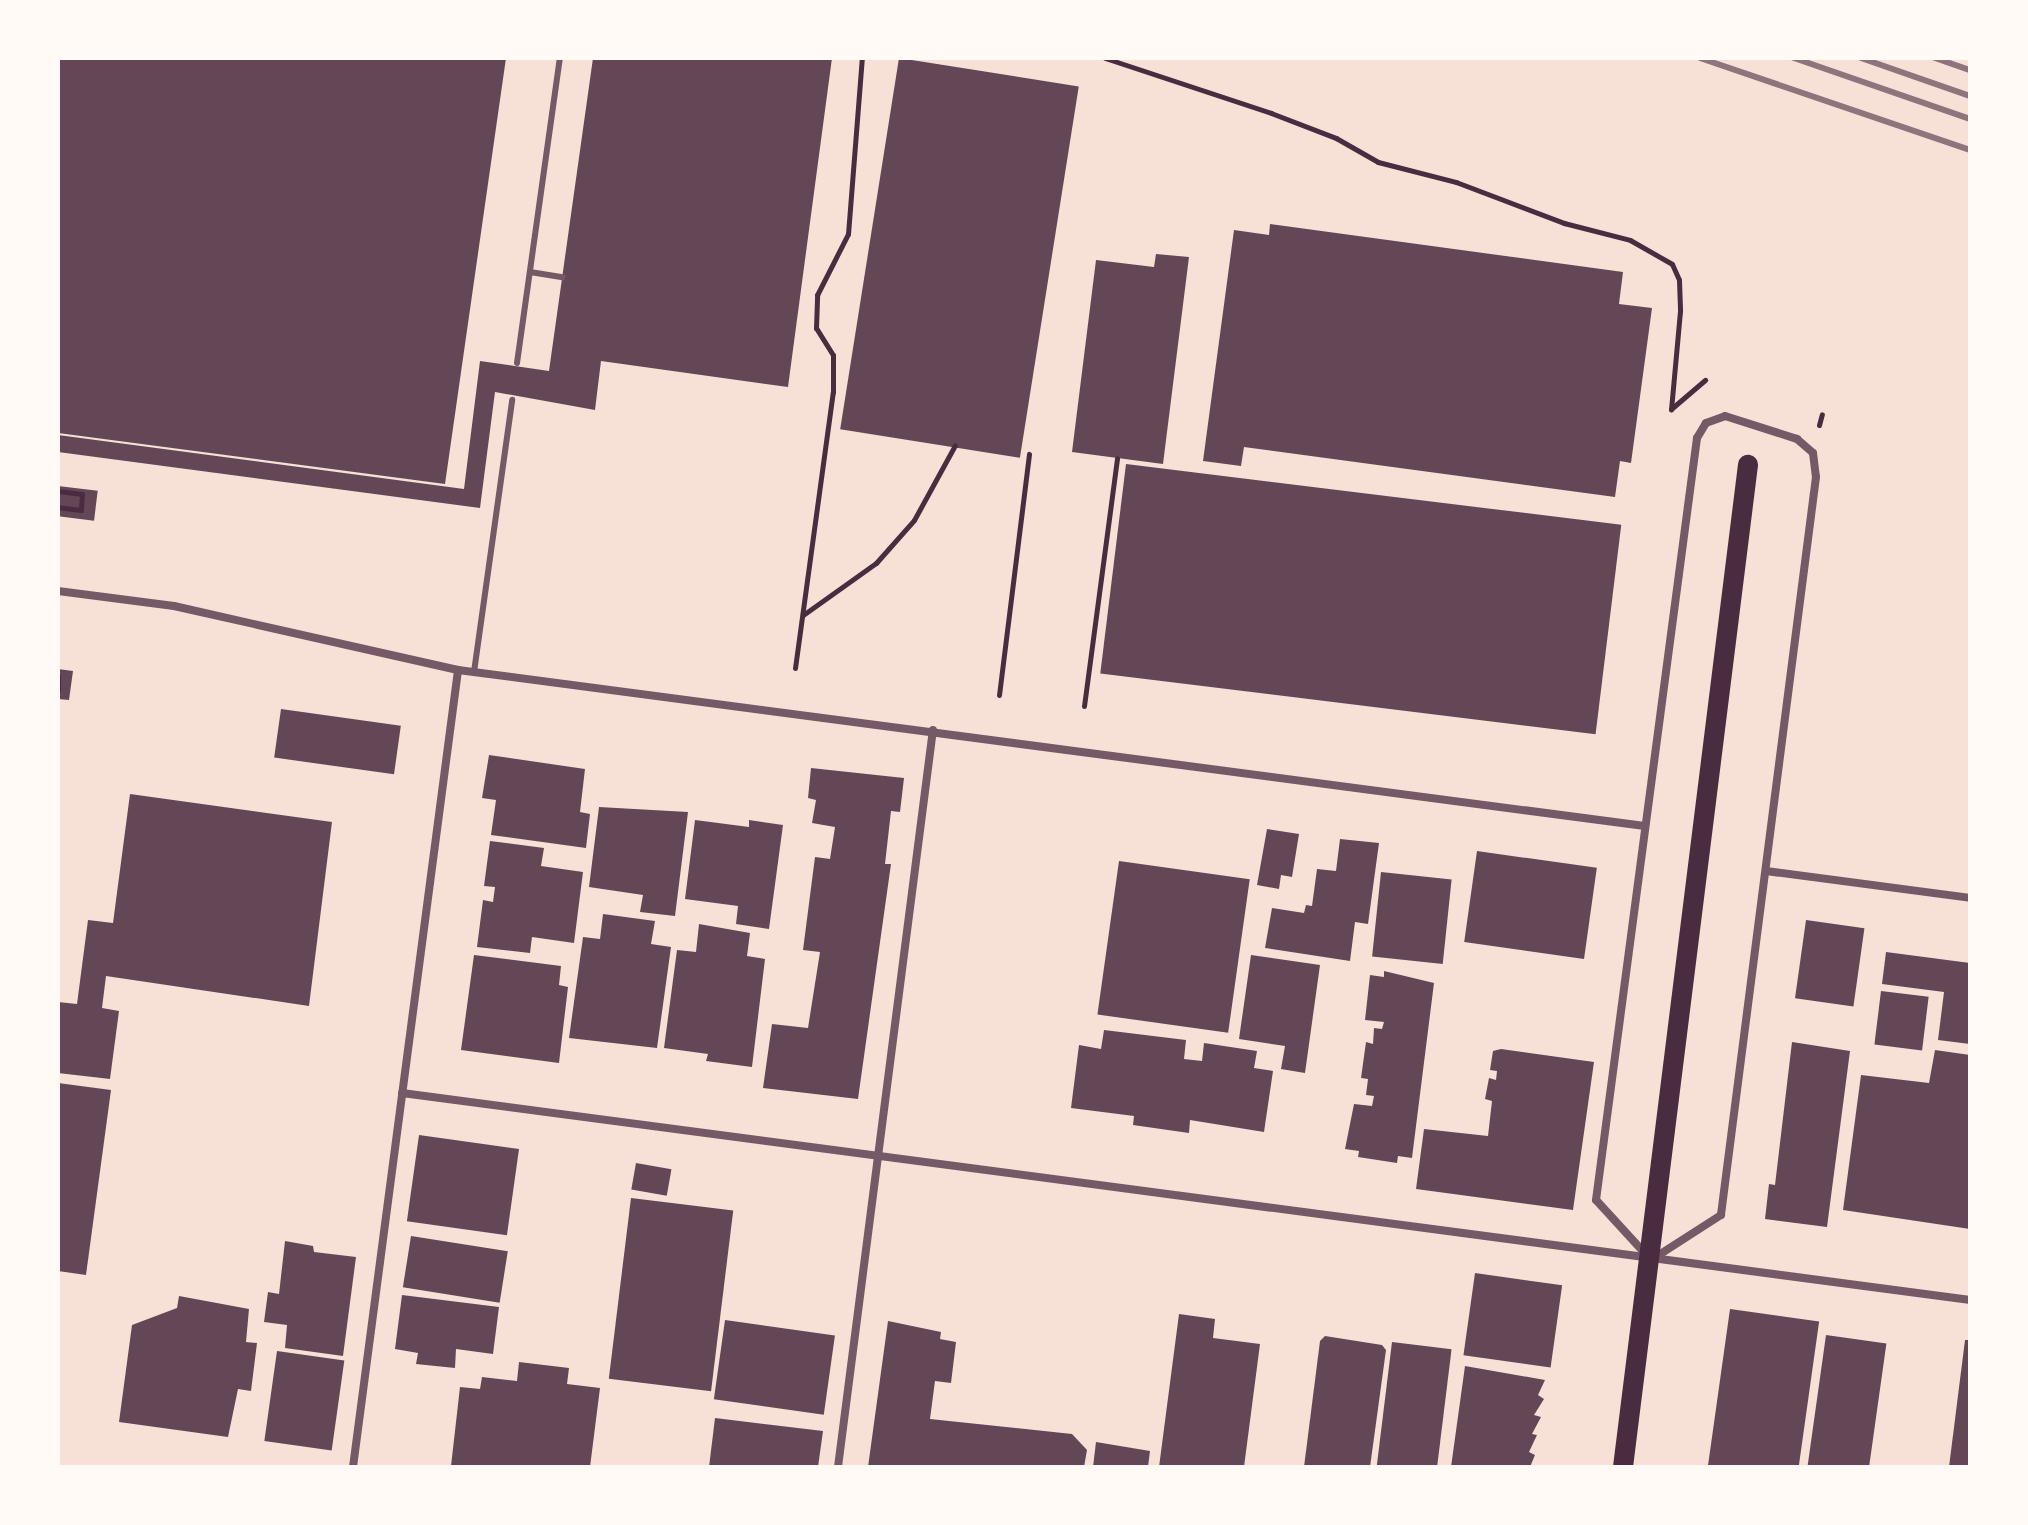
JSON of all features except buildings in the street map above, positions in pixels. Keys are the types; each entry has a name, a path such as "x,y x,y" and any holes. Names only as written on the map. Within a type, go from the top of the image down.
{"main road":[{"path":"1623,1467 1748,465"}],"street":[{"path":"1725,416 1797,439 1813,453 1816,477 1721,1215 1651,1260 1596,1200 1697,438 1706,423 1725,416"},
{"path":"58,591 174,606 458,670 933,730 1645,826"},
{"path":"353,1467 458,670"},
{"path":"838,1467 933,730"},
{"path":"1766,871 1970,898"},
{"path":"402,1093 1970,1300"}],"lane":[{"path":"517,363 560,58"},
{"path":"530,272 563,277"},
{"path":"474,672 512,400"}],"path":[{"path":"795,668 833,392 833,355 816,328 817,295 848,234 862,58"},
{"path":"1105,58 1271,113 1336,138 1378,162 1456,182 1564,223 1630,240 1672,264 1679,280 1671,410 1705,380"},
{"path":"802,615 876,563 914,520 955,445"},
{"path":"999,695 1029,454"},
{"path":"1084,706 1117,458"},
{"path":"58,491 82,494 81,510 58,507"},
{"path":"58,676 58,690"}],"railway":[{"path":"1700,58 1970,150"},
{"path":"1794,58 1970,119"},
{"path":"1861,58 1970,96"},
{"path":"1935,58 1970,70"}]}
